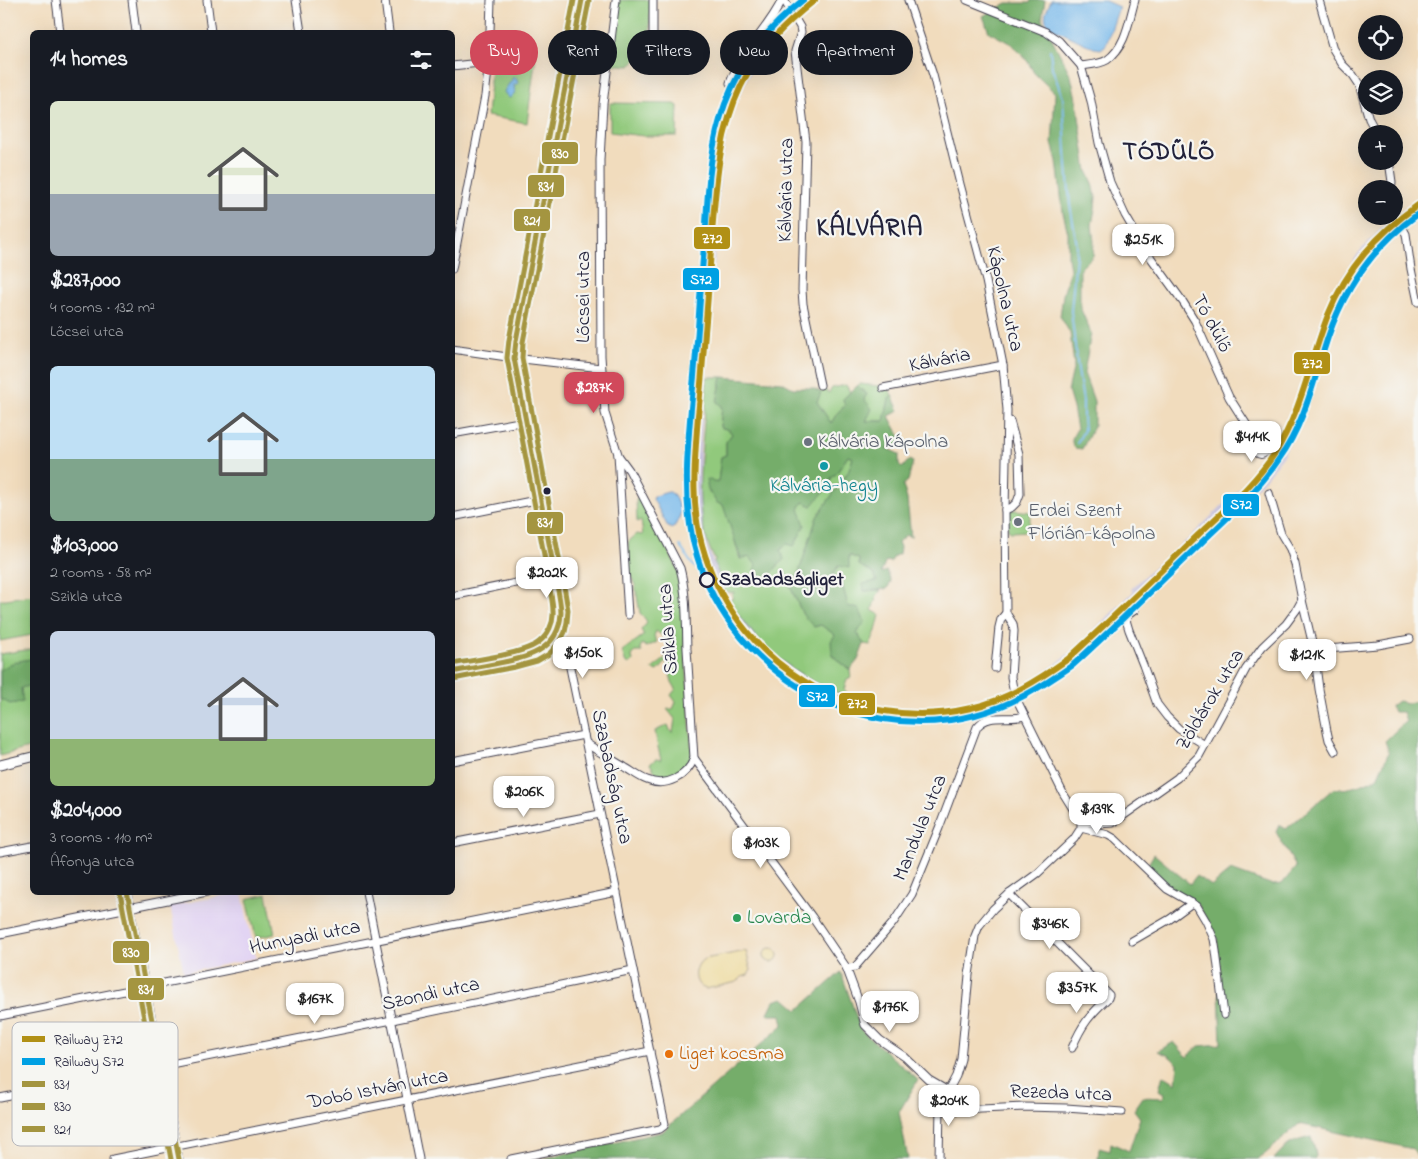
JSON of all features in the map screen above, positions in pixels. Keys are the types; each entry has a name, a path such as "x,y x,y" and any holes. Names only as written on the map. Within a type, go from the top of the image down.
{"street":[{"path":"56,0 60,30"},
{"path":"132,0 136,30"},
{"path":"207,0 211,30"},
{"path":"296,0 301,30"},
{"path":"385,0 389,30"},
{"path":"490,30 491,0"},
{"path":"455,671 524,657 544,648 554,637 558,629 561,611 514,358 582,0"},
{"name":"Lőcsei utca","path":"616,0 603,104 600,160 600,283 605,413 618,454 628,615"},
{"path":"653,0 653,30"},
{"name":"Kápolna utca","path":"908,0 933,75 986,282 1003,365 1008,410 1005,510 1006,614 1013,624 1014,631 1011,677 1014,694 1025,716"},
{"name":"Tó dűlő","path":"967,0 1046,32 1059,40 1080,66 1091,101 1099,143 1110,182 1122,208 1146,251 1195,321 1229,397 1258,445"},
{"path":"1080,66 1106,61 1122,44 1135,0"},
{"path":"1319,0 1333,49 1342,64 1359,84 1372,125"},
{"name":"Kálvária utca","path":"730,83 734,71 742,58 784,1 800,27 801,32 796,51 806,142 803,297 820,385"},
{"path":"455,66 470,64"},
{"path":"455,253 487,75"},
{"path":"1401,225 1406,234 1417,297"},
{"path":"455,349 602,368"},
{"name":"Kálvária","path":"883,388 1003,365"},
{"path":"1005,510 1017,502 1020,494 1019,454 1008,410"},
{"path":"455,433 525,420"},
{"name":"Szikla utca","path":"618,454 630,470 680,568 683,578 694,758"},
{"path":"1007,463 1020,463"},
{"path":"1006,484 1020,484"},
{"path":"1269,493 1281,534 1290,549 1295,564 1314,650 1327,731 1335,751"},
{"path":"455,516 541,499"},
{"path":"455,595 555,575"},
{"name":"Zöldárok utca","path":"1081,825 1113,823 1177,778 1199,756 1246,669 1262,647 1290,620 1302,600"},
{"path":"1135,610 1128,615 1126,620 1128,630 1157,704 1179,729 1205,745"},
{"name":"Kápolna utca","path":"995,668 999,627 1001,620 1006,614"},
{"name":"Szabadság utca","path":"511,1159 660,1129 665,1124 568,658 554,637"},
{"path":"1314,650 1378,645 1410,639"},
{"path":"1025,716 1081,825 1115,839 1167,889 1196,906 1206,920 1214,939 1224,1015"},
{"name":"Mandula utca","path":"846,967 855,967 893,923 912,894 940,828 977,726 986,719 1012,719 1025,716"},
{"path":"455,760 584,735"},
{"path":"586,744 640,777 654,782 670,781 677,778 692,766 694,758"},
{"path":"0,765 30,758"},
{"path":"694,758 812,917 846,967 866,1025 880,1040 905,1056 929,1080 948,1091"},
{"path":"455,842 600,814"},
{"path":"938,1159 939,1111 956,1076 961,1059 970,958 979,926 1009,894 1027,881 1074,839 1081,825"},
{"path":"0,852 30,846"},
{"name":"Hunyadi utca","path":"0,1016 617,892"},
{"path":"1009,894 1109,995 1086,1019 1072,1048"},
{"path":"128,895 152,1022"},
{"path":"0,934 193,895"},
{"path":"367,895 419,1159"},
{"path":"1132,941 1170,919 1192,903"},
{"name":"Szondi utca","path":"178,1064 633,970"},
{"name":"Dobó István utca","path":"178,1146 650,1052"},
{"name":"Rezeda utca","path":"939,1111 1024,1106 1122,1112"},
{"path":"177,1146 179,1159"},
{"name":"Dobó István utca","path":"113,1159 177,1146"}],"shaded area":[{"path":"809,0 820,0 784,30 775,30 786,18"},
{"path":"742,75 749,75 735,105 727,133 721,168 700,452 699,488 707,545 725,591 734,608 760,640 792,669 826,690 861,703 891,710 945,710 994,699 1028,683 1073,650 1133,592 1131,589 1189,538 1263,463 1288,422 1300,392 1325,310 1341,280 1359,252 1380,230 1386,225 1403,225 1403,210 1418,201 1418,215 1388,238 1359,271 1330,330 1310,395 1298,426 1282,457 1265,479 1219,527 1044,682 996,705 971,712 931,718 891,717 859,711 823,697 799,685 764,658 739,629 737,631 721,609 700,564 695,546 690,514 691,453 693,452 714,167 729,103"},
{"path":"227,895 242,895 256,958 184,973 170,906"}],"green space":[{"path":"618,0 650,0 650,30 627,30 627,66 617,65 617,30 614,30"},
{"path":"1031,0 1045,0 1042,19 1071,76 1087,171 1093,183 1096,197 1092,225 1093,256 1080,269 1080,307 1091,333 1084,373 1094,401 1094,426 1082,449 1075,448 1072,443 1072,438 1077,429 1068,391 1074,365 1070,333 1060,316 1063,295 1070,270 1068,233 1063,213 1057,161 1052,143 1055,93 1034,73 1028,62 1013,45 989,32 983,16 1007,3 1030,3"},
{"path":"491,75 533,75 527,123 487,116"},
{"path":"610,103 675,104 678,106 677,136 644,136 610,132"},
{"path":"707,377 722,377 717,402 722,406 720,427 729,430 732,434 726,442 726,455 721,457 718,482 740,559 750,557 764,581 784,559 780,551 787,544 803,502 827,488 832,477 848,456 853,458 848,472 817,517 798,575 790,586 803,615 814,627 821,625 835,635 832,655 850,670 851,678 847,680 844,689 848,694 861,699 861,702 829,689 785,663 759,640 729,600 733,598 734,592 730,593 729,591 726,593 714,562 715,560 705,532 700,504 700,476"},
{"path":"722,377 782,382 793,388 812,388 821,392 817,402 831,423 838,412 845,406 843,399 857,386 867,394 864,399 872,409 866,421 884,421 889,399 892,395 899,411 889,416 904,444 886,448 899,454 899,465 902,468 909,460 913,462 908,481 903,485 907,499 911,537 906,535 898,542 900,547 899,554 894,556 891,562 886,561 881,573 887,571 891,582 887,589 864,591 863,584 877,581 874,574 859,565 859,559 849,555 849,568 838,566 833,575 842,583 848,606 859,609 865,622 857,633 864,644 858,660 850,670 832,655 831,641 835,635 821,625 814,627 803,615 790,586 798,575 817,517 848,472 853,458 848,456 832,477 827,488 812,506 803,502 799,509 805,525 794,546 787,544 780,550 784,559 764,581 754,570 756,565 750,557 741,559 723,505 717,503 708,490 706,479 718,482 721,457 726,455 726,442 732,434 729,430 720,427 722,406 717,402"},
{"path":"860,384 888,387 892,395 889,399 884,421 865,421 864,399 867,394 857,386"},
{"path":"846,385 850,392 843,399 845,406 838,412 831,423 817,402 824,389 829,393 832,388"},
{"path":"641,495 681,576 692,756 687,767 679,773 670,776 658,776 650,764 656,759 661,760 655,731 668,725 671,732 673,732 675,719 667,709 673,709 676,702 671,695 676,689 672,682 667,661 658,671 652,669 665,659 669,645 664,637 656,631 654,636 657,642 647,647 642,644 640,648 642,652 635,652 632,656 633,661 629,664 625,661 622,651 644,635 641,630 647,623 640,613 635,585 629,572 628,542 637,534 643,535 641,521 637,522 636,500"},
{"path":"1008,510 1031,512 1028,531 1011,532 1008,530"},
{"path":"848,555 859,559 859,565 874,574 878,582 864,584 864,591 881,590 877,595 872,610 880,615 870,645 864,644 857,633 842,583 833,575"},
{"path":"30,595 30,635 0,641 0,600"},
{"path":"30,649 30,748 0,756 0,654"},
{"path":"30,659 30,686 21,688 23,702 10,704 0,699 0,671 15,662"},
{"path":"1398,701 1408,703 1418,701 1418,1157 1413,1149 1299,1124 1257,1159 1098,1159 1099,1148 1110,1151 1111,1143 1129,1151 1140,1118 1134,1110 1143,1097 1163,1098 1165,1094 1159,1090 1163,1075 1176,1083 1178,1064 1169,1056 1158,1051 1174,1042 1187,1057 1199,1046 1221,1044 1217,939 1198,905 1168,887 1147,866 1154,854 1190,884 1196,876 1212,886 1231,870 1273,885 1282,884 1296,867 1276,832 1279,825 1286,829 1333,789 1350,788 1377,778 1389,752 1385,741 1406,721 1403,712 1394,712 1391,706"},
{"path":"267,895 275,934 256,938 247,899"},
{"path":"841,972 861,1030 918,1080 899,1112 908,1159 541,1159 662,1132 783,1025 781,1015 769,1015 768,1013 774,1001 784,998 798,1010"},
{"path":"1311,1137 1316,1156 1314,1159 1274,1159 1290,1144"}],"sand":[{"path":"771,948 776,950 778,955 776,960 771,962 766,960 764,955 766,950"},
{"path":"746,951 751,970 748,975 742,977 737,982 706,989 698,984 696,971 700,962 704,959"}],"water":[{"path":"1051,0 1103,0 1119,7 1106,45 1101,49 1094,48 1050,27 1045,17"},
{"path":"513,77 518,82 514,85 515,93 510,98 504,92"},
{"path":"668,492 674,495 681,511 678,522 672,529 668,527 653,499 654,496"}],"waterway":[{"path":"1050,50 1052,68 1063,98 1070,205 1077,245 1071,311 1083,401 1084,430 1077,443"},
{"path":"680,546 693,566 696,567"}],"rail line":[{"name":"S72","path":"803,0 778,22 747,59 725,104 716,133 708,194 688,442 687,494 694,545 710,589 733,628 764,661 800,688 840,707 884,719 929,722 975,715 1001,706 1026,694 1073,665 1233,513 1271,471 1296,431 1328,337 1343,301 1363,268 1375,253 1402,226 1418,214"},
{"name":"Z72","path":"815,0 773,38 748,73 734,104 723,140 717,177 712,233 694,480 696,513 702,545 718,587 741,624 770,655 804,681 842,700 883,711 926,714 971,708 1010,695 1034,682 1068,659 1238,497 1267,465 1292,420 1328,315 1344,282 1377,240 1418,205"}],"transit line":[{"name":"821","path":"455,663 511,653 532,646 545,636 550,628 553,615 548,576 507,358 574,0"},
{"name":"831","path":"455,671 528,656 547,645 554,637 559,626 561,613 560,599 514,358 582,0"},
{"name":"830","path":"455,679 537,661 549,654 560,642 567,622 568,610 562,574 522,358 523,342 589,1"},
{"name":"830","path":"120,895 145,1022"},
{"name":"831","path":"128,895 152,1022"},
{"name":"830","path":"169,1146 171,1159"},
{"name":"831","path":"176,1146 179,1159"}],"place":[{"name":"Kálvária kápolna","path":"808,442"},
{"name":"Kálvária-hegy","path":"824,466"},
{"name":"Erdei Szent Flórián-kápolna","path":"1018,522"},
{"name":"Szabadságliget","path":"707,580"},
{"name":"Lovarda","path":"737,918"},
{"name":"Liget kocsma","path":"669,1054"}],"district":[{"name":"TÓDŰLŐ","path":"1169,153"},
{"name":"KÁLVÁRIA","path":"870,229"}]}
